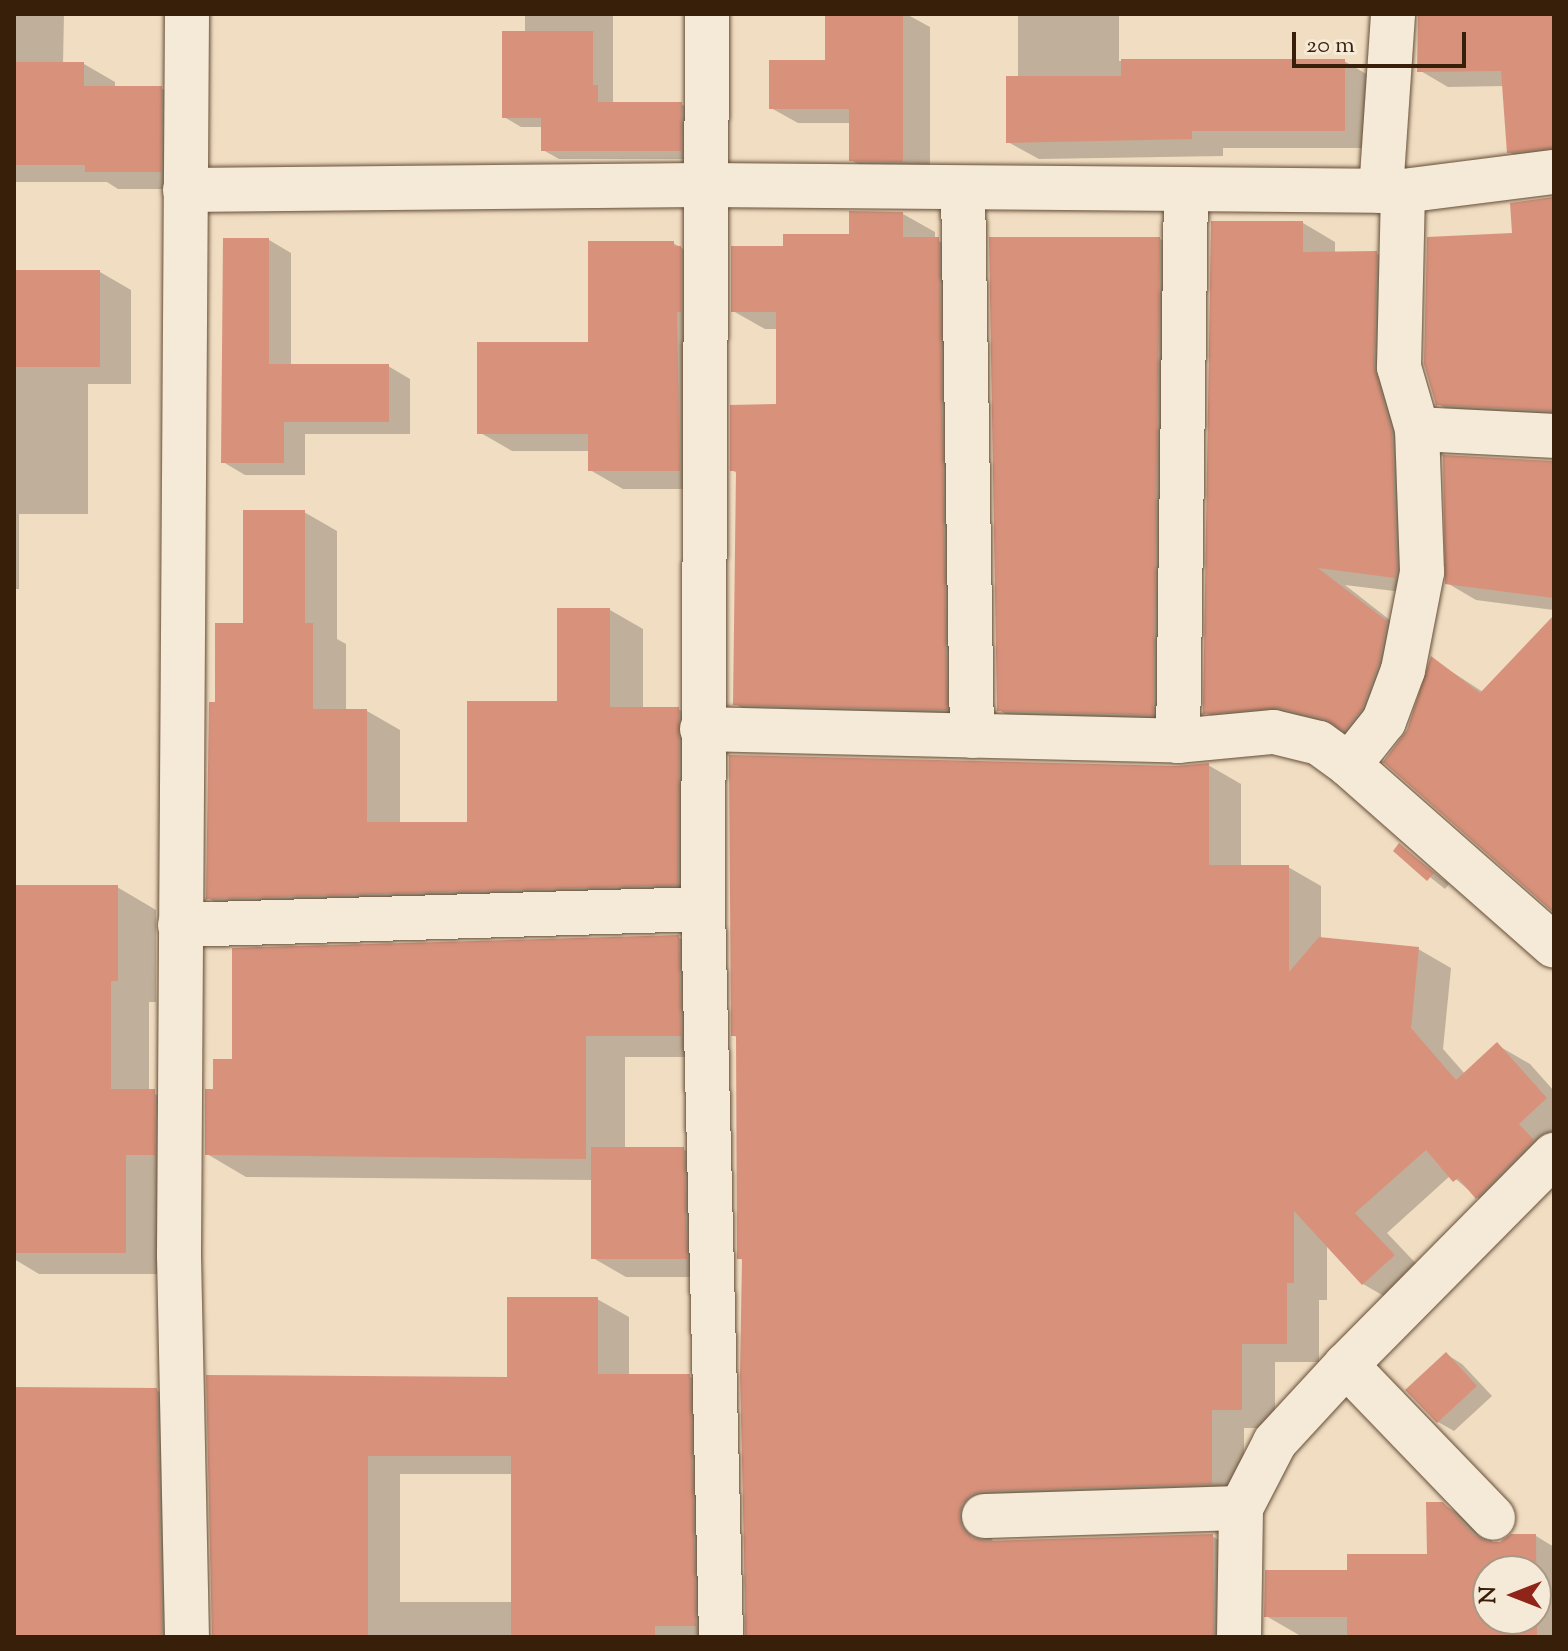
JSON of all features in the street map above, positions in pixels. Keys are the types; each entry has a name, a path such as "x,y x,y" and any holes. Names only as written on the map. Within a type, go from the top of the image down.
{"street":[{"path":"187,14 179,1256 187,1637"},
{"path":"707,14 703,909 721,1637"},
{"path":"1349,765 1384,721 1403,670 1422,572 1417,429 1399,367 1392,191 1393,14"},
{"path":"185,190 705,185 1392,191 1554,172"},
{"path":"963,188 972,736"},
{"path":"1178,741 1186,189"},
{"path":"1417,429 1554,436"},
{"path":"702,729 1178,741 1274,732 1319,743 1349,765 1554,946"},
{"path":"180,925 703,909"},
{"path":"1239,1637 1241,1508 1275,1442 1346,1365 1554,1155"},
{"path":"1346,1365 1493,1518"},
{"path":"984,1516 1241,1508"}],"building":[{"path":"825,14 903,14 903,162 849,161 849,109 769,109 769,60 825,60"},
{"path":"1418,14 1554,14 1554,148 1507,153 1501,71 1417,72"},
{"path":"502,31 593,31 593,85 598,85 598,102 682,102 681,151 541,151 541,118 502,118"},
{"path":"1121,59 1345,59 1345,131 1192,131 1192,139 1006,143 1006,76 1121,76"},
{"path":"14,62 84,62 84,86 162,86 161,172 85,172 85,165 14,165"},
{"path":"1554,197 1554,411 1436,405 1424,364 1427,237 1512,233 1510,203"},
{"path":"849,211 903,212 903,237 939,237 947,710 733,705 736,471 730,471 730,405 776,404 776,312 731,312 731,246 783,246 783,234 849,234"},
{"path":"1211,221 1303,221 1303,252 1377,251 1374,366 1392,433 1397,570 1395,578 1318,568 1387,621 1379,663 1362,709 1344,731 1325,719 1279,708 1203,714"},
{"path":"989,237 1160,237 1153,715 997,711"},
{"path":"223,238 269,238 269,364 389,364 389,422 284,422 284,463 221,463"},
{"path":"588,241 674,241 674,246 681,246 681,312 677,312 680,471 588,471 588,434 477,434 477,342 588,342"},
{"path":"14,270 100,270 100,367 14,367"},
{"path":"1443,455 1554,461 1554,598 1445,584"},
{"path":"243,510 305,510 305,623 313,623 313,709 367,709 367,822 467,822 467,701 557,701 557,608 610,608 610,707 679,707 678,885 206,899 209,702 215,702 215,623 243,623"},
{"path":"1554,615 1554,913 1383,762 1407,730 1431,656 1480,693"},
{"path":"729,755 1177,766 1209,763 1209,865 1289,865 1289,972 1319,937 1419,947 1411,1028 1456,1080 1497,1042 1547,1098 1519,1124 1534,1140 1476,1199 1458,1178 1453,1182 1426,1150 1355,1213 1395,1255 1362,1285 1294,1211 1294,1283 1287,1283 1287,1344 1242,1344 1242,1410 1212,1410 1212,1484 983,1491 972,1494 962,1504 959,1516 962,1528 972,1538 984,1541 1213,1534 1214,1637 746,1637 740,1374 742,1259 737,1259 736,1036 731,1036"},
{"path":"1399,843 1434,873 1427,881 1393,851"},
{"path":"14,885 118,885 118,981 111,981 111,1089 155,1089 155,1155 126,1155 126,1253 14,1253"},
{"path":"679,935 681,1036 586,1036 586,1159 205,1155 205,1089 213,1089 213,1059 232,1059 232,948"},
{"path":"591,1147 684,1147 687,1259 591,1259"},
{"path":"507,1297 598,1297 598,1374 690,1374 696,1626 655,1626 655,1637 511,1637 511,1456 368,1456 368,1637 212,1637 206,1375 507,1377"},
{"path":"1446,1352 1477,1386 1437,1423 1405,1390"},
{"path":"14,1387 157,1388 162,1637 14,1637"},
{"path":"1426,1502 1443,1502 1474,1535 1487,1542 1500,1542 1511,1534 1536,1534 1536,1555 1472,1555 1472,1635 1537,1637 1347,1635 1347,1617 1264,1617 1265,1570 1347,1570 1347,1554 1427,1554"}]}
